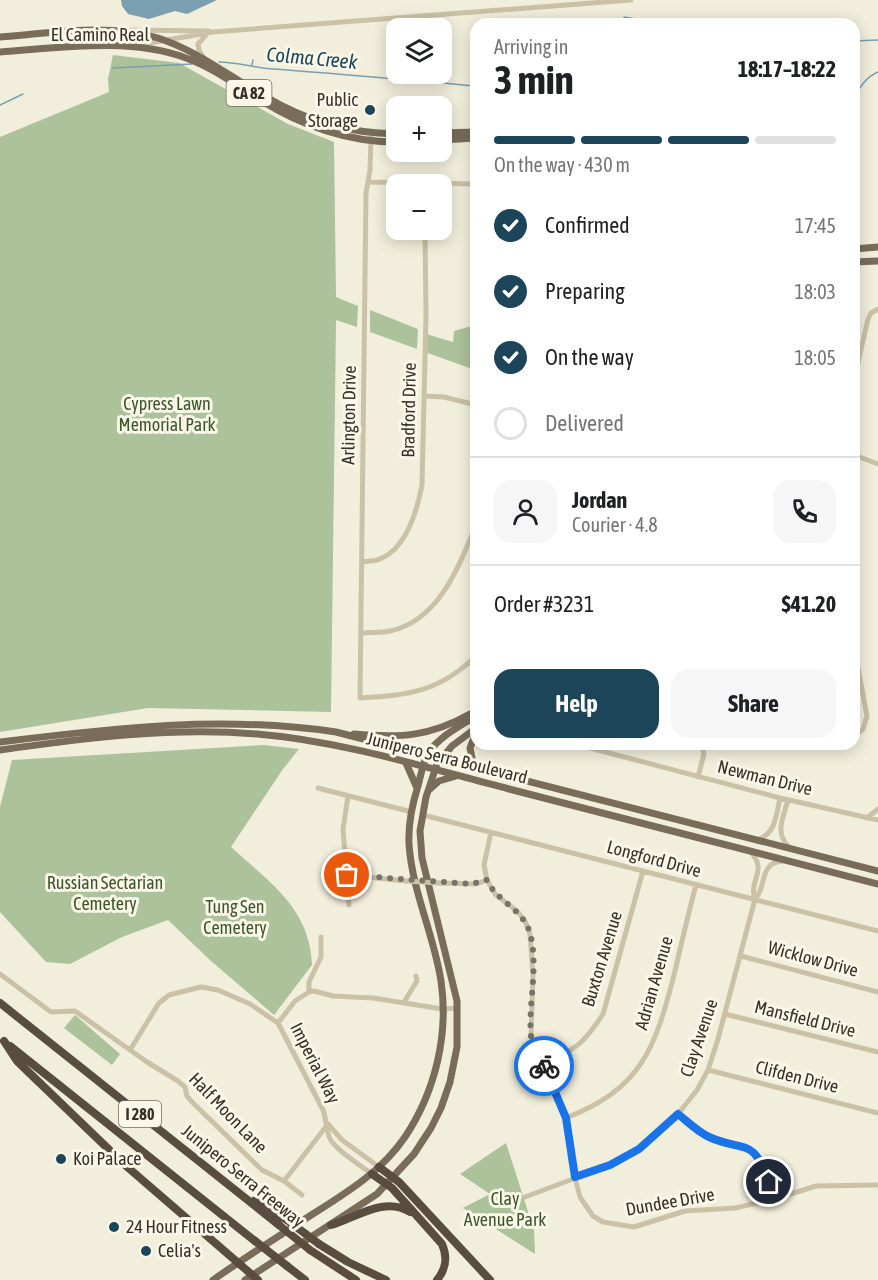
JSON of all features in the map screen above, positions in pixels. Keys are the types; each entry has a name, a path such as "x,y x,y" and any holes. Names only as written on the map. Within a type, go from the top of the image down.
{"highway":[{"name":"Junipero Serra Freeway","path":"0,1003 238,1193 283,1223 310,1250 356,1280"},
{"path":"2,1039 17,1061 125,1165 197,1229 239,1262 252,1278"},
{"name":"I 280","path":"2,1039 305,1280"},
{"path":"375,1171 390,1181 490,1280"},
{"path":"390,1181 440,1240 446,1254 444,1268 436,1280"},
{"path":"331,1225 389,1205 405,1209 421,1220"},
{"path":"283,1223 357,1267 386,1280"}],"main road":[{"name":"El Camino Real","path":"0,37 98,29 120,30 167,41 204,58 266,98 294,112 322,123 386,140"},
{"name":"El Camino Real","path":"0,52 127,46 162,50 190,59 213,70 272,107 299,120 340,135 371,137 386,135"},
{"path":"452,133 470,132"},
{"path":"452,139 470,138"},
{"path":"860,248 878,247"},
{"path":"860,262 878,261"},
{"path":"336,732 385,737 417,735 446,727 470,717"},
{"path":"213,1280 375,1171 405,1137 429,1091 441,1043 442,1009 438,965 411,856 409,827 427,755 441,739 470,718"},
{"name":"Junipero Serra Boulevard","path":"0,742 166,724 269,724 336,732 878,871"},
{"name":"Junipero Serra Boulevard","path":"0,750 115,735 168,732 214,732 301,740 423,767 878,884"},
{"path":"252,1278 362,1204 390,1181 424,1140 446,1096 457,1047 457,1008 451,973 422,858 420,831 428,792 440,759 470,732"},
{"path":"470,750 474,768"},
{"path":"406,763 417,788"},
{"path":"428,792 439,781 457,776"}],"street":[{"path":"120,30 213,32 631,0"},
{"path":"127,46 213,32"},
{"path":"204,58 198,44 202,38 213,32"},
{"name":"Arlington Drive","path":"371,137 369,182 366,193 360,698 401,695 437,686 470,662"},
{"path":"369,182 386,183"},
{"path":"452,184 470,184"},
{"name":"Bradford Drive","path":"363,562 377,560 389,553 405,533 418,506 422,485 425,240"},
{"path":"860,354 868,319 871,313 878,309"},
{"path":"424,396 444,397 470,404"},
{"path":"860,457 878,464"},
{"path":"362,633 390,631 426,614 448,584 470,540"},
{"path":"860,679 867,716 860,732"},
{"name":"Newman Drive","path":"597,750 788,800 878,820"},
{"path":"698,777 704,754 703,750"},
{"path":"318,788 412,812"},
{"path":"348,796 344,819 349,905"},
{"path":"757,840 772,831 780,798"},
{"path":"788,800 780,833 783,842 791,849"},
{"path":"867,818 878,809"},
{"name":"Longford Drive","path":"423,815 878,931"},
{"path":"347,875 406,881 476,884 487,880 485,856 491,832"},
{"name":"Clay Avenue","path":"525,1197 610,1165 639,1149 678,1114 697,1090 708,1070 755,899 753,892 759,867 757,858 749,849"},
{"name":"Clay Avenue","path":"755,899 760,894 769,866 773,862 788,861"},
{"name":"Buxton Avenue","path":"544,1065 578,1047 591,1033 603,1014 643,871"},
{"name":"Dundee Drive","path":"487,880 495,894 518,911 530,934 533,976 531,1037 566,1118 580,1197 593,1216 617,1226 634,1227 685,1211 735,1208 816,1186 878,1185"},
{"name":"Adrian Avenue","path":"566,1118 587,1110 608,1098 632,1076 647,1055 662,1023 696,885"},
{"path":"309,992 309,982 321,957 321,938"},
{"name":"Wicklow Drive","path":"741,956 878,992"},
{"name":"Half Moon Lane","path":"0,974 51,1012 75,1011 185,1087 191,1101 262,1170 284,1181 302,1195"},
{"path":"404,1002 417,981 416,976"},
{"name":"Imperial Way","path":"130,1050 159,1003 169,995 201,987 225,992 250,1004 278,1023 323,1110 328,1124 329,1137 333,1143 375,1171"},
{"path":"278,1023 295,1001 309,992 404,1002 442,1009 457,1008"},
{"name":"Mansfield Drive","path":"725,1014 878,1052"},
{"name":"Clifden Drive","path":"708,1070 878,1113"},
{"path":"678,1114 708,1136 746,1147 756,1154 763,1165 775,1199"},
{"path":"284,1181 328,1124"},
{"name":"Imperial Way","path":"328,1124 375,1171"}],"green space":[{"name":"Cypress Lawn Memorial Park","path":"113,55 179,63 288,124 334,142 336,297 358,306 357,327 336,320 331,712 148,708 0,732 0,137 109,92 108,79"},
{"path":"370,310 418,329 417,349 370,332"},
{"path":"470,326 470,368 425,352 426,334 453,342 454,331"},
{"path":"264,745 299,749 231,847 273,885 296,912 310,945 312,965 274,1015 211,961 168,920 122,937 70,964 46,962 0,912 0,807 12,760"},
{"path":"75,1015 120,1054 112,1065 64,1028"},
{"name":"Clay Avenue Park","path":"506,1143 534,1230 535,1254 463,1208 490,1194 460,1174"}],"water":[{"path":"121,0 217,0 187,14 175,11 149,19 128,14"}],"waterway":[{"path":"624,17 630,18"},
{"path":"860,41 878,40"},
{"name":"Colma Creek","path":"252,65 253,60"},
{"name":"Colma Creek","path":"219,62 470,85"},
{"name":"Colma Creek","path":"113,68 192,64"},
{"name":"Colma Creek","path":"860,88 878,72"},
{"name":"Colma Creek","path":"0,105 23,94"}],"way so far":[{"path":"347,875 438,883 476,884 487,880 495,894 518,911 530,934 533,955 531,1037 536,1053 544,1066"}],"place":[{"name":"Public Storage","path":"370,110"},
{"name":"Koi Palace","path":"61,1159"},
{"name":"24 Hour Fitness","path":"114,1227"},
{"name":"Celia's","path":"146,1251"}],"route":[{"path":"544,1066 566,1118 575,1177 610,1165 639,1149 678,1114 708,1136 746,1147 756,1154 769,1182"}],"park label":[{"name":"Russian Sectarian Cemetery","path":"105,893"},
{"name":"Tung Sen Cemetery","path":"235,917"}]}
